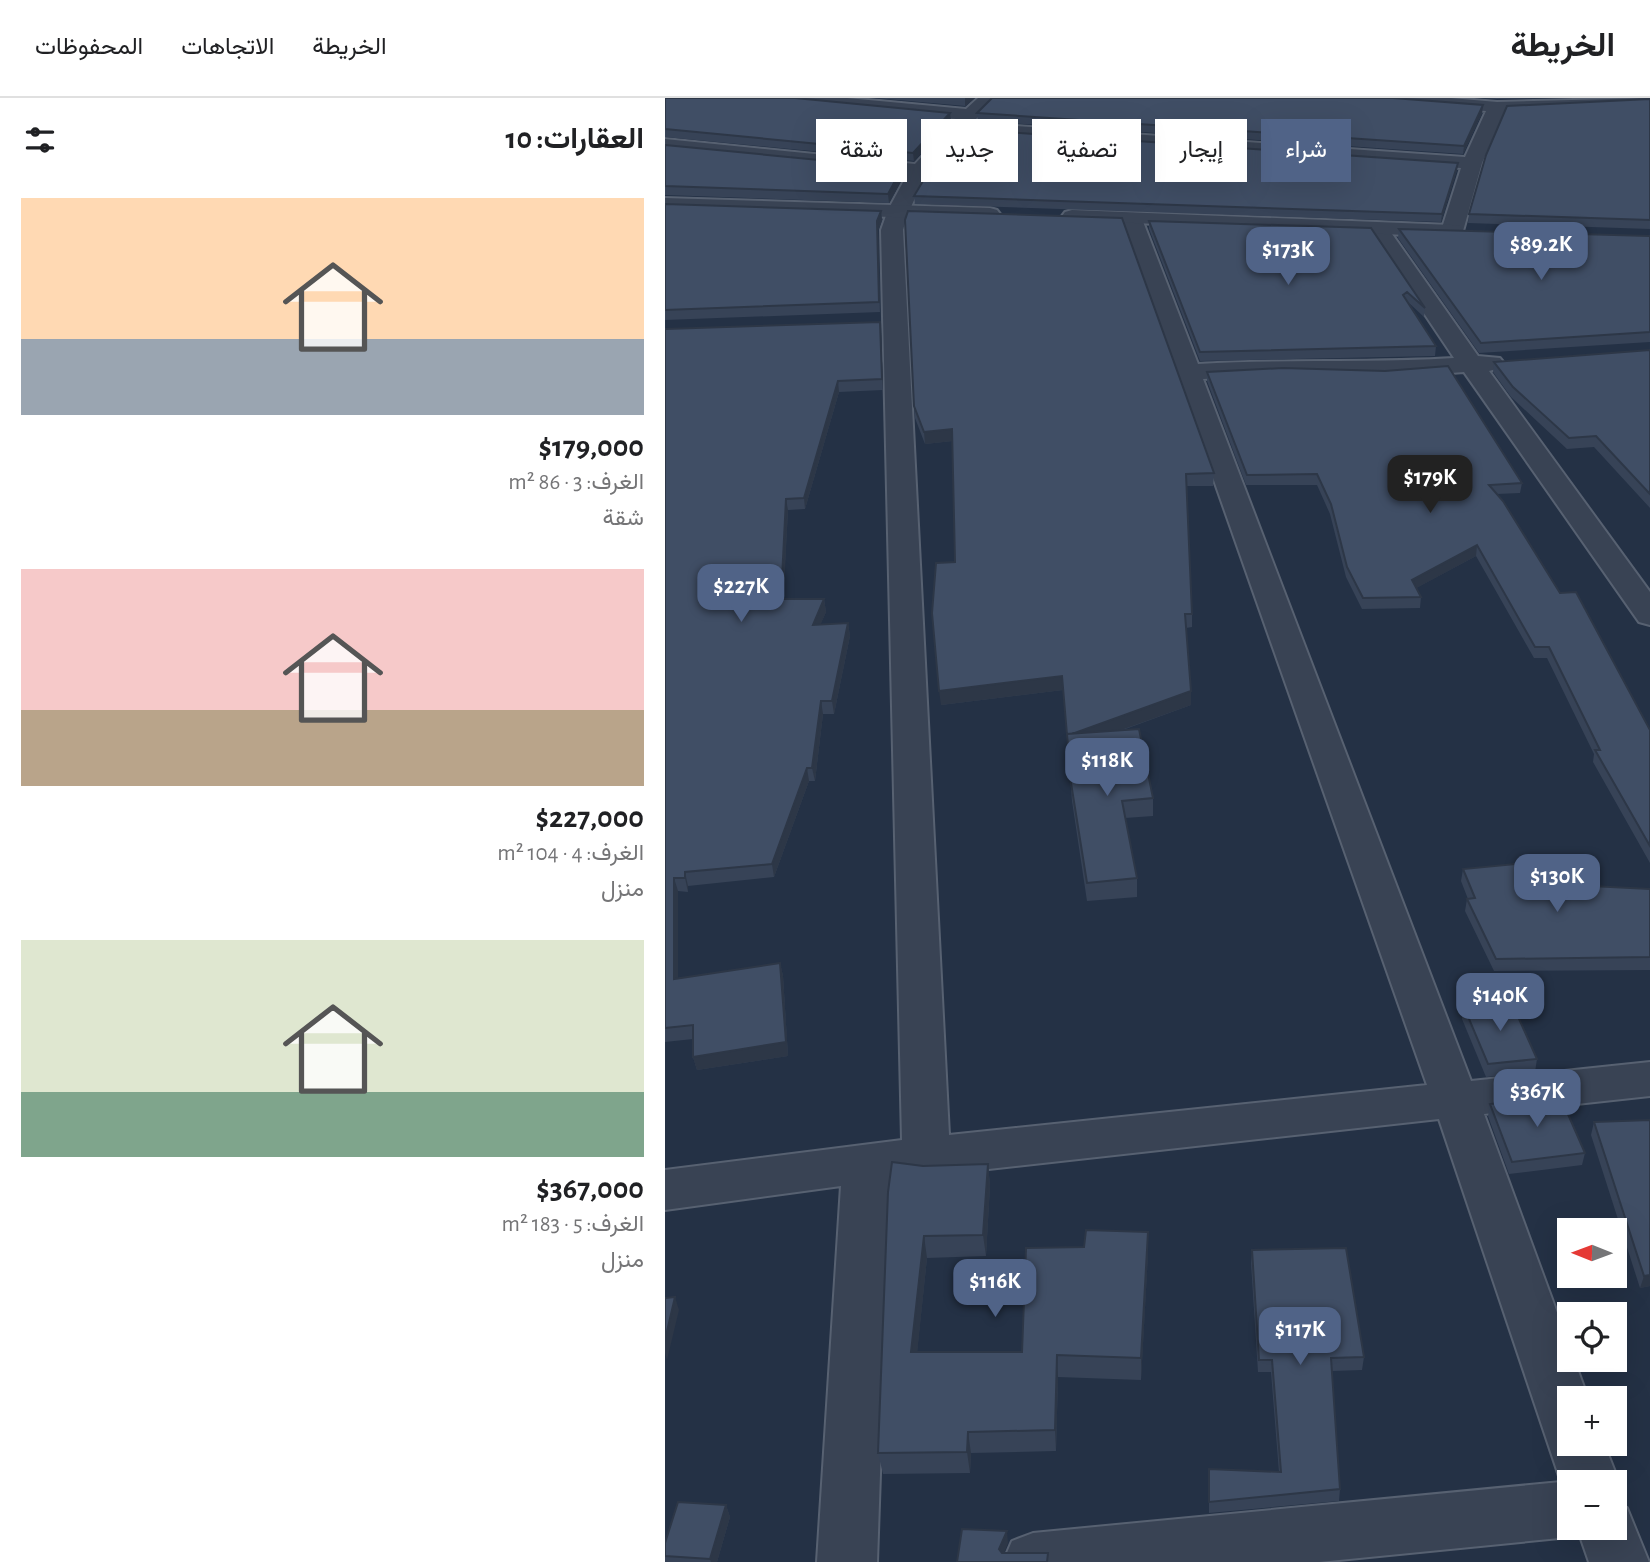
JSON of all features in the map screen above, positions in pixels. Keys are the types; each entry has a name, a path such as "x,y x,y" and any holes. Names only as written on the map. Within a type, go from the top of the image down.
{"street":[{"path":"791,98 950,119"},
{"path":"967,119 988,98"},
{"path":"1397,98 1497,107 1570,101 1650,99"},
{"path":"1452,231 1472,163 1497,107"},
{"path":"1018,125 1472,163"},
{"path":"665,145 918,170"},
{"path":"921,167 896,211 882,322 926,1156"},
{"path":"666,207 1007,214"},
{"path":"1049,216 1479,232"},
{"path":"1132,219 1455,1098 1557,1387"},
{"path":"1378,228 1471,364 1650,615"},
{"path":"1189,372 1282,367 1384,370 1512,361"},
{"path":"665,1190 926,1156 1650,1079"},
{"path":"847,1562 866,1164"},
{"path":"1034,1562 1557,1510"},
{"path":"1611,1540 1619,1562"}],"building":[{"path":"665,98 795,98 950,113 944,119 921,119 921,144 913,153 907,152 907,119 816,119 816,144 665,129"},
{"path":"992,98 1393,98 1483,105 1464,146 1351,138 1351,119 1261,119 1261,132 1247,131 1247,119 1155,119 1155,125 1141,124 1141,119 1066,119 977,113"},
{"path":"1650,99 1650,220 1469,214 1486,155 1507,106"},
{"path":"1018,133 1032,134 1032,182 1141,182 1141,141 1155,142 1155,182 1247,182 1247,149 1261,149 1261,182 1351,182 1351,156 1458,163 1442,214 914,196 922,182 1018,182"},
{"path":"665,145 816,160 816,182 894,182 888,194 665,186"},
{"path":"665,204 881,211 877,221 879,302 665,310"},
{"path":"908,211 1122,218 1214,473 1186,474 1192,614 1185,614 1191,691 1067,735 1062,676 939,691 932,613 936,563 955,562 952,429 924,432 914,406 905,220"},
{"path":"1149,221 1371,228 1425,308 1407,292 1403,295 1436,346 1200,352"},
{"path":"1399,229 1650,236 1650,332 1481,343"},
{"path":"880,322 882,379 838,381 804,498 786,499 781,599 824,599 813,625 848,623 832,701 821,701 812,768 807,768 772,864 685,872 685,878 674,878 674,979 780,963 786,1042 693,1057 693,1025 665,1028 665,329"},
{"path":"1650,350 1650,494 1596,436 1569,438 1513,387 1494,362"},
{"path":"1448,366 1522,483 1489,485 1503,501 1560,593 1576,592 1650,730 1650,846 1595,750 1600,750 1549,647 1535,647 1477,545 1412,580 1421,597 1363,598 1347,567 1331,504 1317,474 1247,475 1207,372 1283,368 1385,371"},
{"path":"1139,729 1153,798 1122,801 1137,878 1087,883 1071,783 1067,734"},
{"path":"1559,860 1572,885 1650,889 1650,957 1496,959 1467,899 1475,898 1463,869"},
{"path":"1511,1001 1537,1059 1488,1064 1464,1007"},
{"path":"1560,1096 1585,1153 1512,1162 1490,1104"},
{"path":"1650,1120 1650,1275 1644,1276 1594,1122"},
{"path":"892,1162 923,1166 988,1164 983,1235 924,1236 911,1352 1022,1352 1026,1248 1084,1247 1086,1230 1148,1232 1141,1358 1057,1355 1055,1430 968,1432 967,1452 878,1453 888,1192"},
{"path":"1346,1248 1364,1357 1331,1358 1340,1489 1209,1502 1209,1469 1281,1472 1272,1360 1259,1360 1252,1250"},
{"path":"675,1297 665,1340 665,1298"},
{"path":"678,1502 726,1505 710,1559 665,1556 665,1543"},
{"path":"962,1529 1007,1531 999,1549 1002,1553 1048,1553 1047,1562 957,1562"}]}
